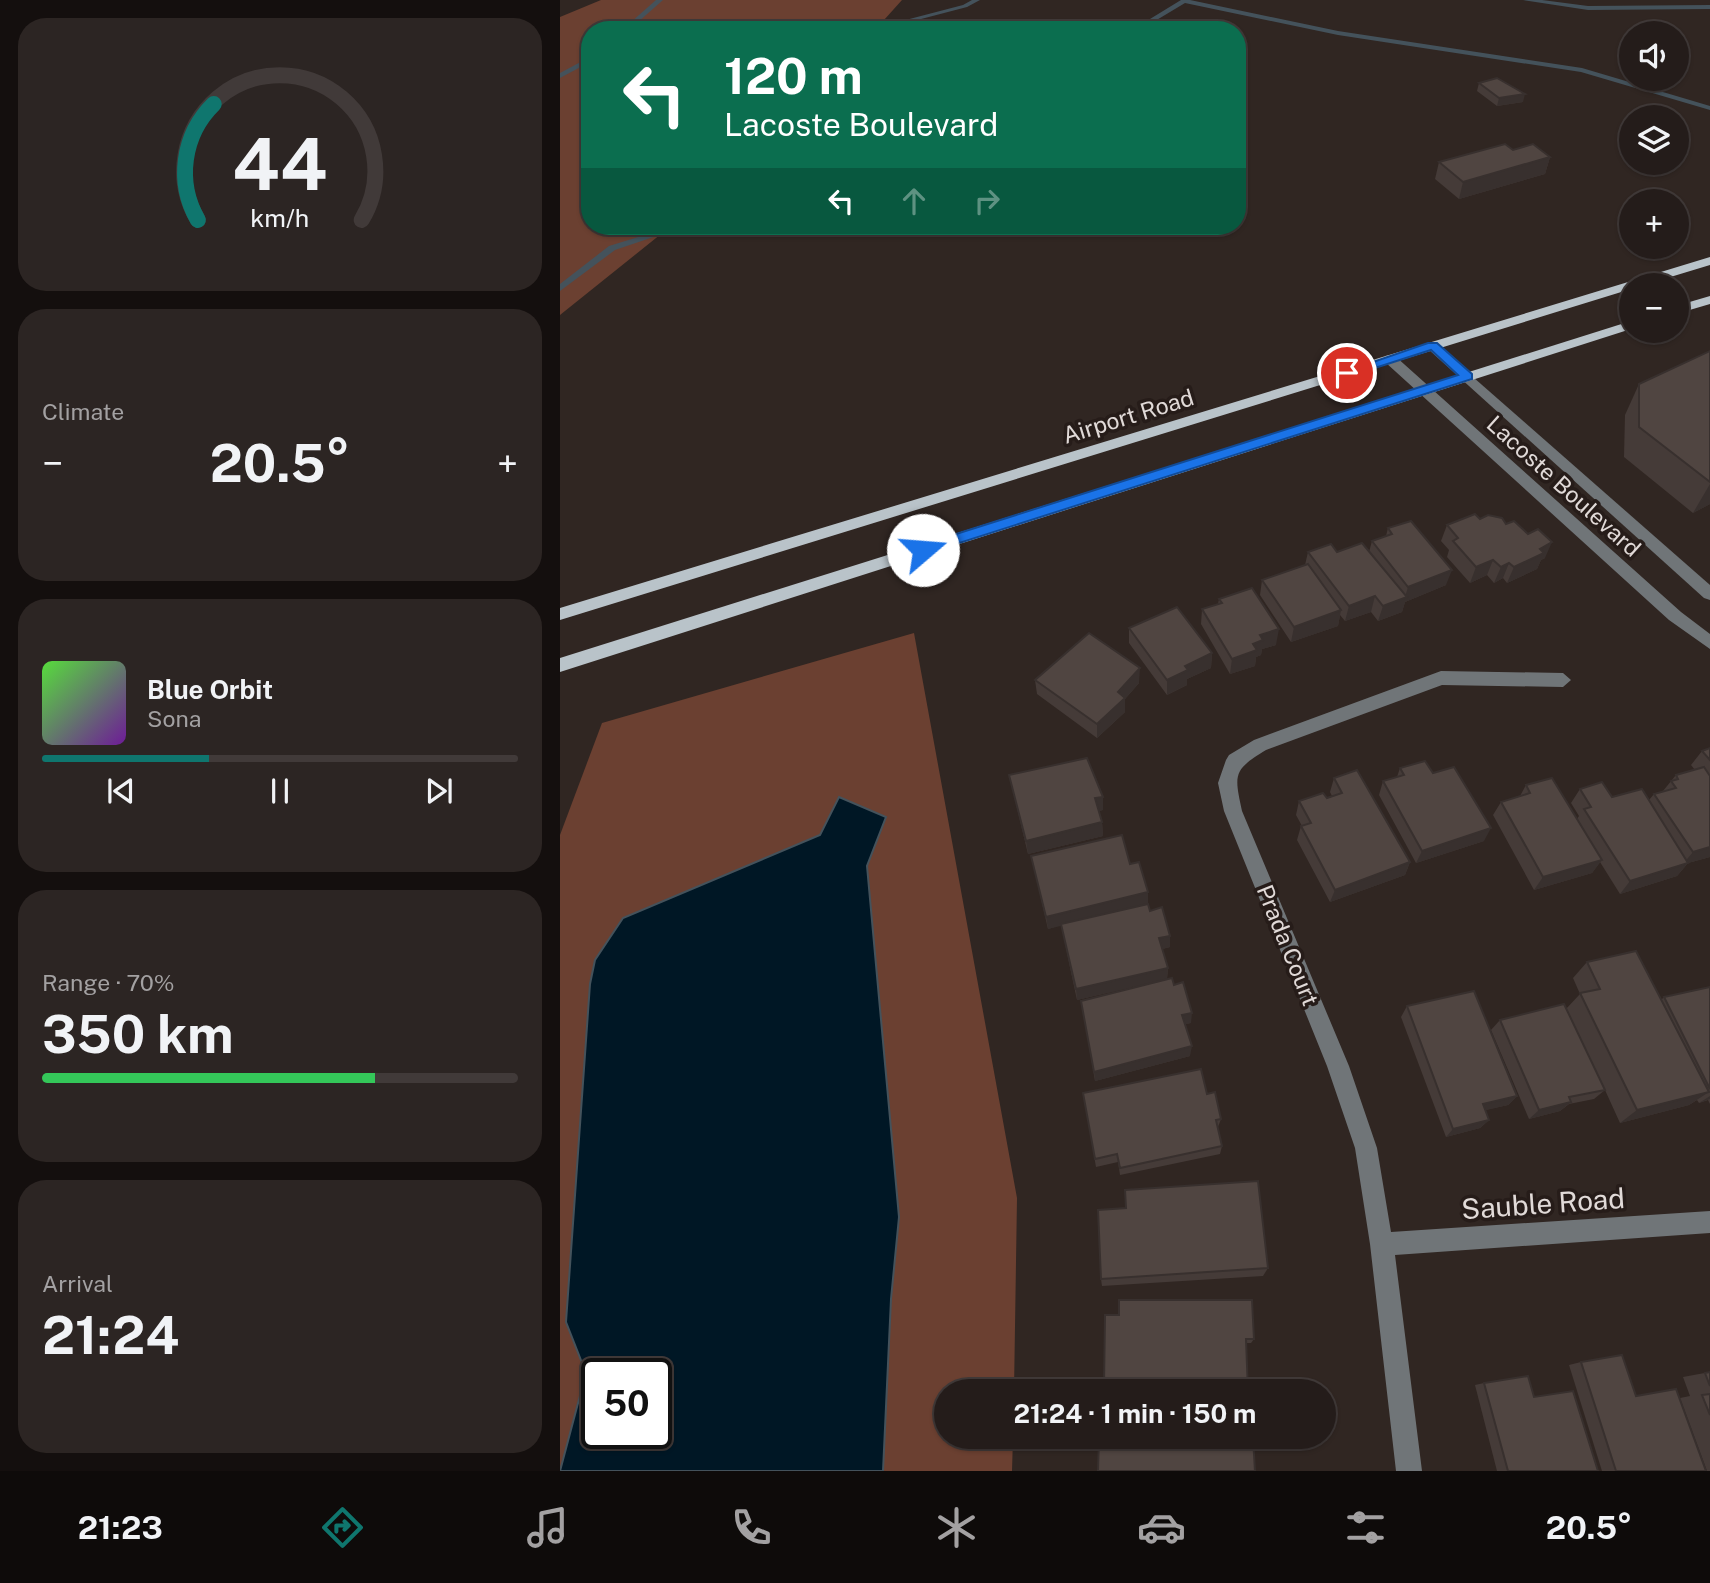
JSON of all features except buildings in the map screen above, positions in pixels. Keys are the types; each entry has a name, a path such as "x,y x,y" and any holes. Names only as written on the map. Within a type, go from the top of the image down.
{"main road":[{"name":"Airport Road","path":"560,614 1710,261"},
{"path":"1689,306 1710,300"},
{"path":"560,665 1619,329"}],"street":[{"name":"Lacoste Boulevard","path":"1433,346 1710,594"},
{"name":"Lacoste Boulevard","path":"1390,359 1675,616 1710,643"},
{"name":"Prada Court","path":"1409,1471 1382,1244 1366,1148 1338,1066 1233,811 1227,783 1235,760 1260,745 1440,678 1563,680"},
{"name":"Sauble Road","path":"1382,1244 1710,1222"}],"shaded area":[{"path":"601,0 902,0 883,21 581,21 581,235 660,235 560,315 560,17"},
{"path":"914,633 1017,1198 1014,1379 934,1379 934,1449 1013,1449 1012,1471 560,1471 560,835 602,723"}],"water":[{"path":"839,797 886,817 867,866 899,1217 891,1299 883,1471 560,1471 581,1392 581,1449 672,1449 672,1358 581,1358 581,1360 566,1322 590,984 595,960 623,918 820,835"}],"waterway":[{"path":"636,21 660,0"},
{"path":"908,21 965,6 977,0"},
{"path":"1150,21 1186,0"},
{"path":"1526,0 1588,8 1710,7"},
{"path":"1185,1 1338,33 1582,70 1710,108"},
{"path":"560,76 581,64"},
{"path":"560,288 612,248 653,235"}],"route":[{"path":"923,550 1467,376 1433,346 1347,373"}]}
